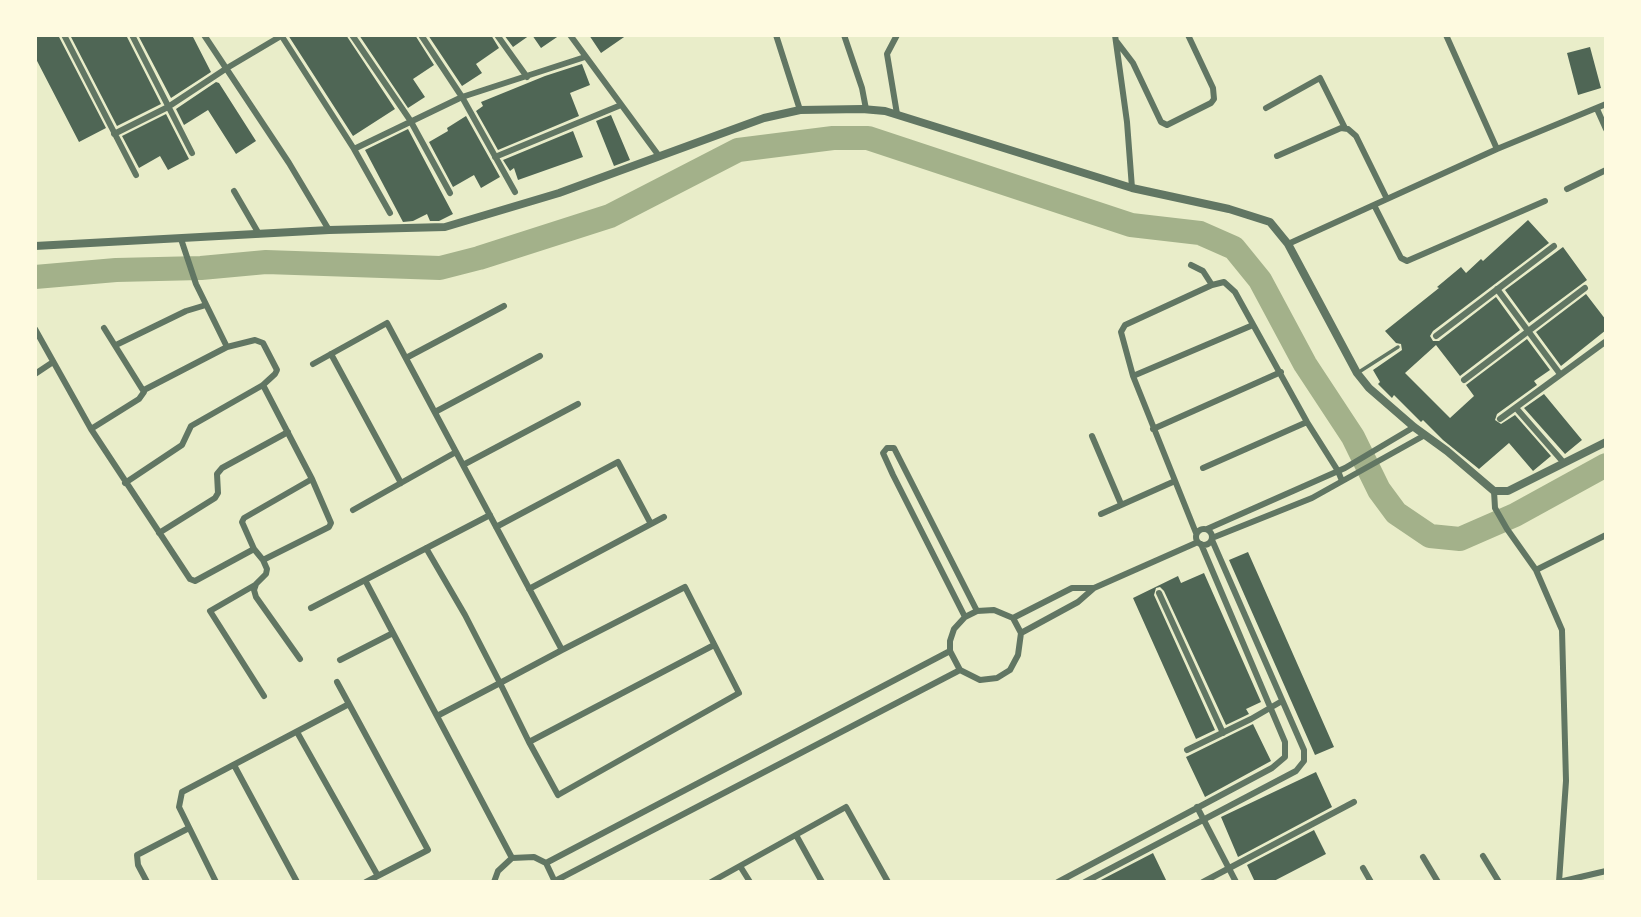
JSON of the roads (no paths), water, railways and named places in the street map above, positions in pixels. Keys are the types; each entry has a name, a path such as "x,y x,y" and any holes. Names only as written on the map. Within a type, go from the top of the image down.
{"street":[{"path":"64,35 136,175"},
{"path":"132,35 192,153"},
{"path":"204,35 329,230"},
{"path":"114,134 168,107 281,35 354,149 390,212"},
{"path":"352,35 410,120 450,193"},
{"path":"421,35 462,97 515,192"},
{"path":"497,35 527,77"},
{"path":"570,35 659,156"},
{"path":"776,35 800,110"},
{"path":"844,35 862,88 866,109"},
{"path":"897,35 887,54 897,114"},
{"path":"1116,38 1133,64 1161,122 1167,125 1214,99 1213,88 1188,35"},
{"path":"1446,35 1497,149"},
{"path":"1116,38 1132,188"},
{"path":"354,149 462,97 586,57"},
{"path":"1266,107 1320,78 1345,128 1356,136 1387,200"},
{"path":"495,156 621,104"},
{"path":"1288,244 1497,149 1606,104"},
{"path":"35,246 329,230 445,227 559,193 764,118 800,110 866,109 897,114 1132,188 1252,215 1275,226 1288,244 1357,373 1414,428 1494,491 1508,491 1606,442"},
{"path":"1597,109 1606,129"},
{"path":"1277,156 1345,128"},
{"path":"1567,189 1606,170"},
{"path":"234,191 259,234"},
{"path":"1374,205 1401,258 1410,261 1545,201"},
{"path":"181,239 196,284 227,347"},
{"path":"1436,336 1554,246"},
{"path":"1191,265 1203,271 1212,285"},
{"path":"1286,753 1284,742 1153,429 1133,376 1122,328 1212,285 1222,282 1229,284 1307,422 1342,469 1342,481"},
{"path":"1464,380 1585,288"},
{"path":"1497,289 1560,374"},
{"path":"116,345 206,305"},
{"path":"406,358 504,306"},
{"path":"313,364 387,323 562,650"},
{"path":"1133,376 1253,325"},
{"path":"104,328 144,390"},
{"path":"35,329 91,429 193,581 254,550"},
{"path":"91,429 139,399 144,390 227,347 255,340 263,343 277,370 272,378 264,386 191,426 182,445 125,482"},
{"path":"1500,419 1605,342"},
{"path":"331,354 401,483"},
{"path":"435,412 540,356"},
{"path":"35,374 53,362"},
{"path":"1153,429 1281,372"},
{"path":"264,386 331,520 330,525 264,560"},
{"path":"463,465 578,404"},
{"path":"1516,408 1564,463"},
{"path":"1203,468 1307,422"},
{"path":"1196,533 1342,469 1414,428"},
{"path":"159,533 215,498 218,494 217,474 222,468 288,432"},
{"path":"1021,633 1078,602 1094,588 1199,543 1207,545 1212,539 1312,498 1425,435"},
{"path":"1092,436 1121,504"},
{"path":"965,617 893,475 883,453 887,449 894,448 977,611"},
{"path":"353,510 456,452"},
{"path":"496,527 618,462 651,524"},
{"path":"264,696 210,611 256,584 266,574 264,560 254,550 243,520 312,479"},
{"path":"1101,514 1175,481"},
{"path":"1494,491 1495,508 1536,570 1562,629 1566,781 1559,882 1606,871"},
{"path":"311,608 490,515"},
{"path":"529,589 664,517"},
{"path":"1085,882 1296,771 1304,761 1304,750 1211,533 1207,530"},
{"path":"1536,570 1606,535"},
{"path":"426,548 500,683 558,795 739,693 685,587 562,650 500,683 437,716"},
{"path":"365,580 512,858"},
{"path":"256,584 256,597 300,659"},
{"path":"1013,618 1072,588 1094,588"},
{"path":"1159,593 1223,733"},
{"path":"994,610 1013,618 1021,633 1018,655 1010,670 997,678 980,680 960,670 950,652 954,629 965,617 977,611 994,610"},
{"path":"340,660 393,633"},
{"path":"529,742 714,645"},
{"path":"546,863 950,652"},
{"path":"494,882 498,871 512,858 534,856 546,863 555,882 960,670"},
{"path":"337,682 428,850 366,882"},
{"path":"1187,750 1282,701"},
{"path":"216,882 179,807 182,792 349,704"},
{"path":"297,732 378,876"},
{"path":"1058,882 1277,765 1286,753 1304,750"},
{"path":"234,765 297,882"},
{"path":"1203,882 1354,802"},
{"path":"710,882 846,807 888,882"},
{"path":"1197,807 1236,882"},
{"path":"147,882 138,866 137,855 189,828"},
{"path":"796,835 822,882"},
{"path":"1483,856 1499,882"},
{"path":"1423,857 1438,882"},
{"path":"740,866 750,882"},
{"path":"1363,868 1371,882"}],"lane":[{"path":"1357,373 1398,347"}],"waterway":[{"path":"35,277 266,262 440,268 610,216 738,150 833,138 868,138 1131,225 1200,233 1234,248 1260,280 1305,364 1353,437 1379,490 1396,513 1430,536 1460,539 1515,515 1606,465"}]}
